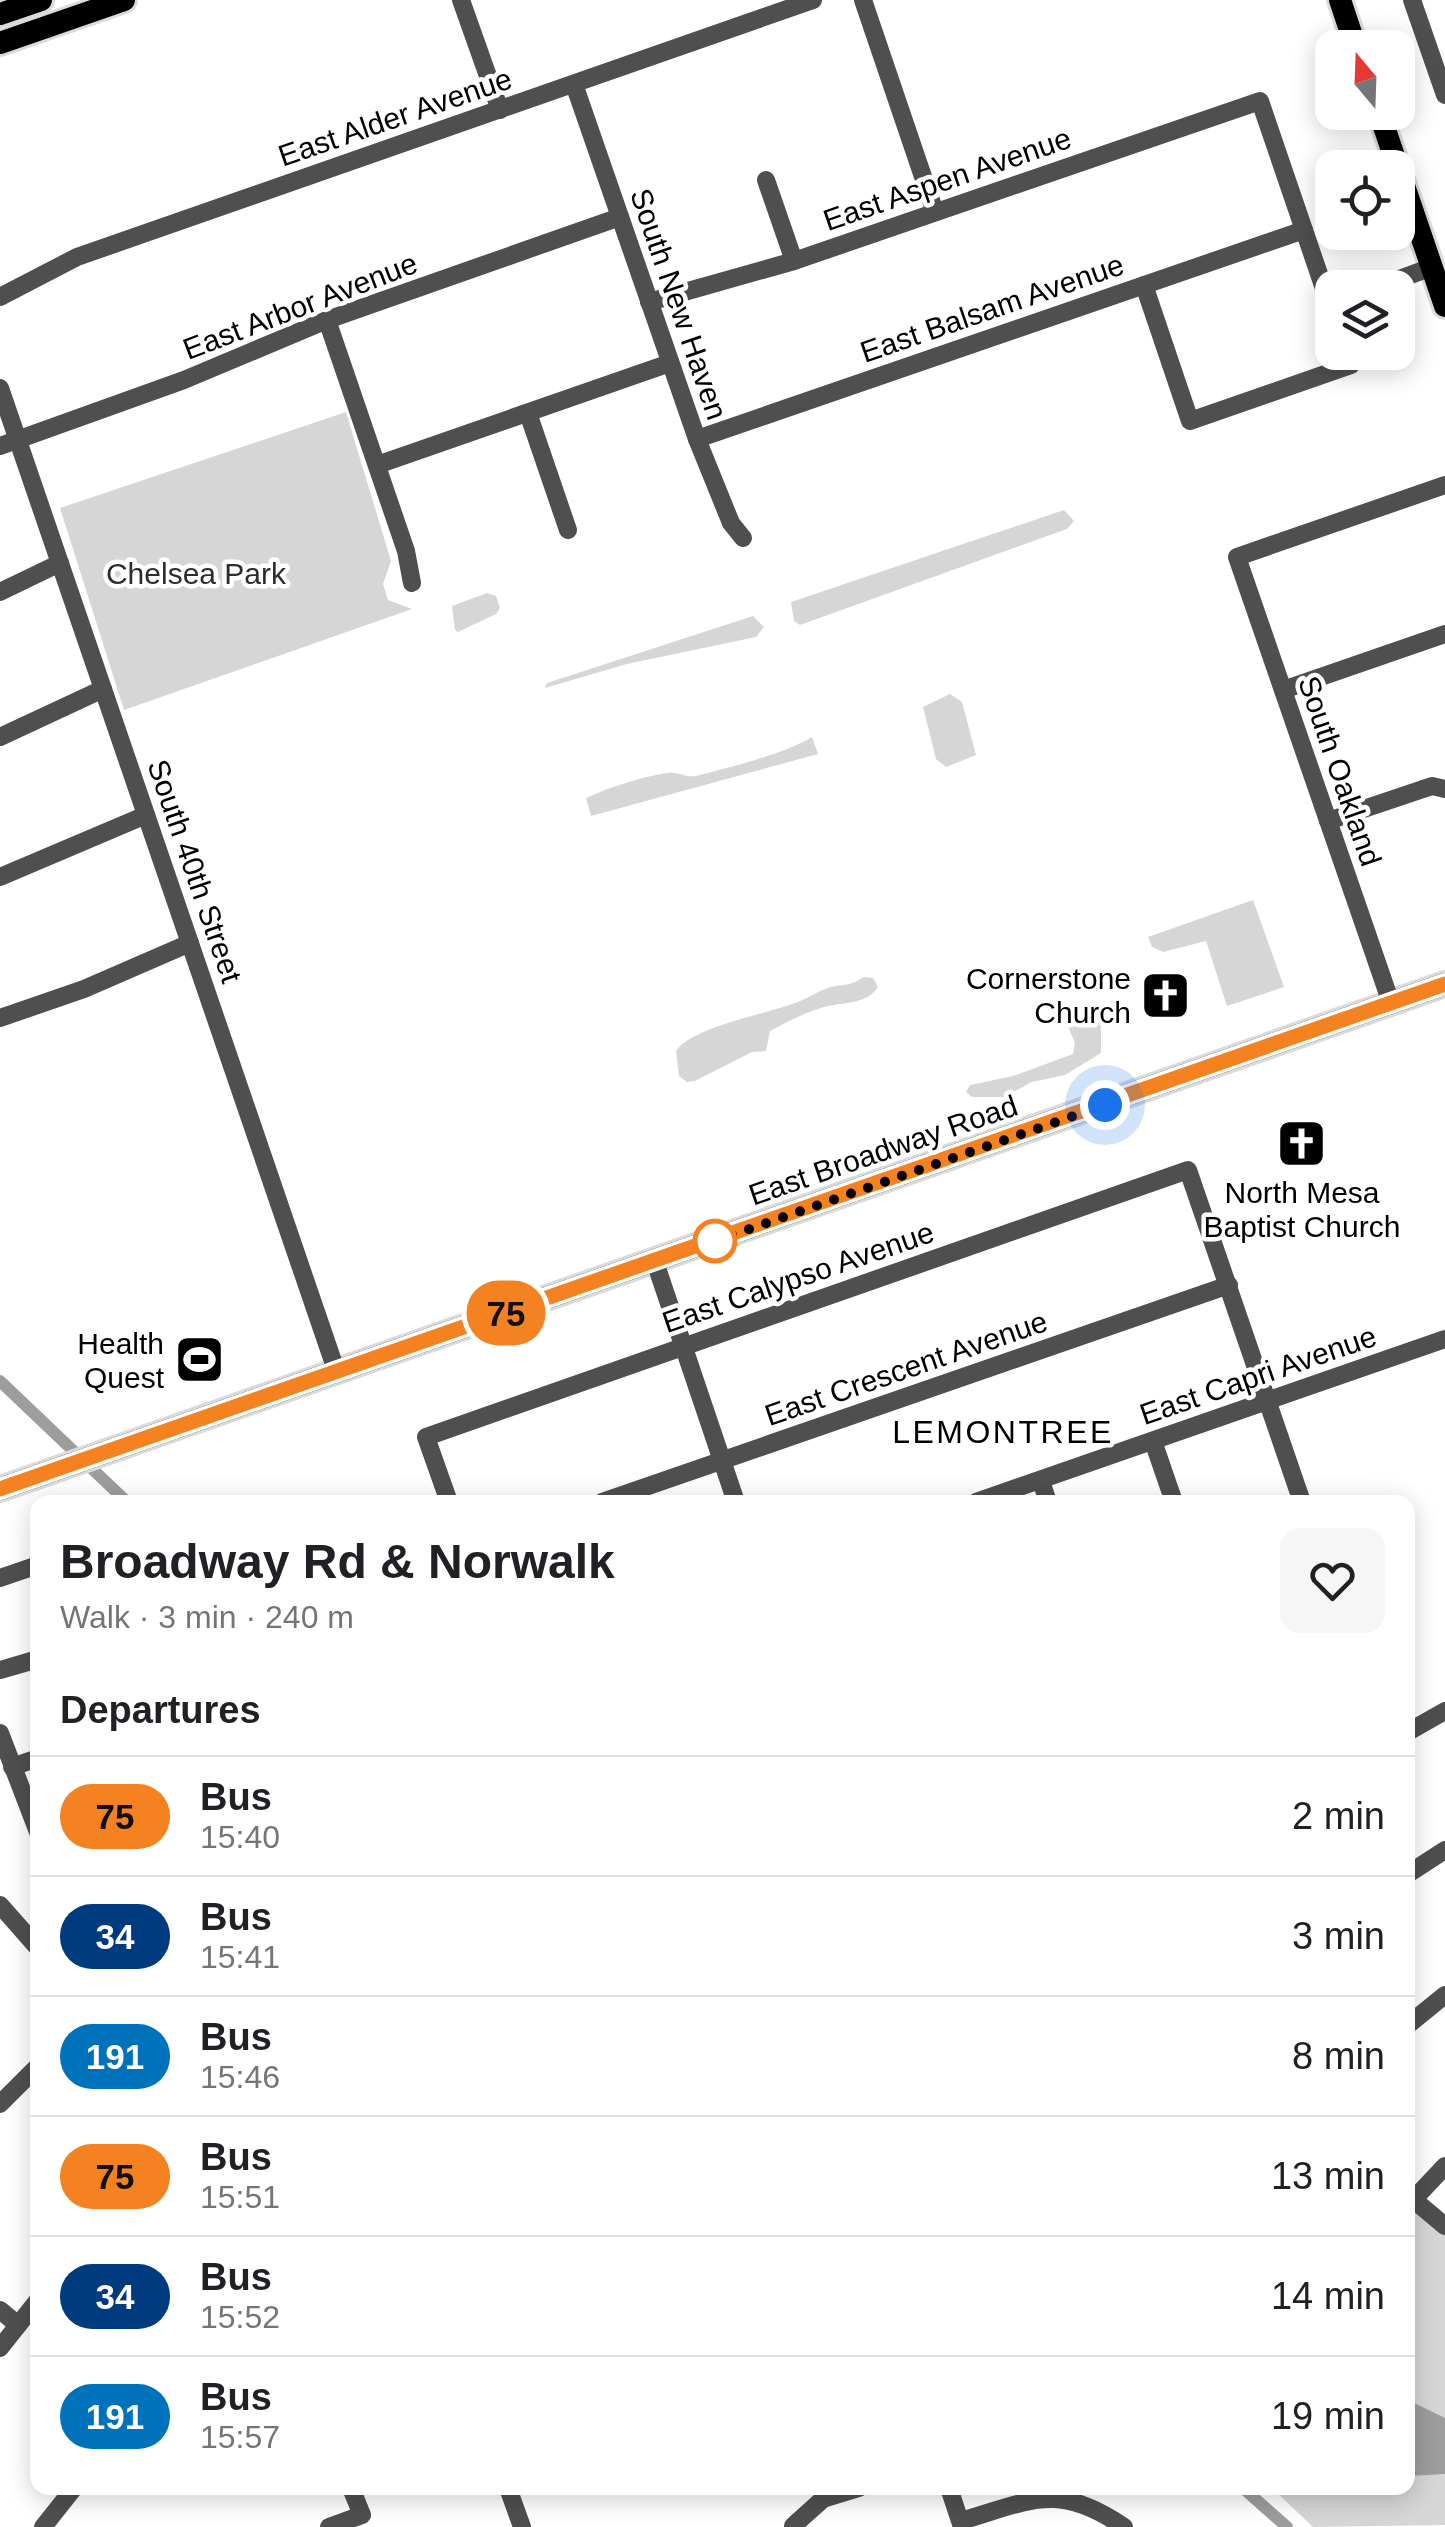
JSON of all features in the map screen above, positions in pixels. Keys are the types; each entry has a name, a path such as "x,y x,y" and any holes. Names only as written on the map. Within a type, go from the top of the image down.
{"main road":[{"path":"0,14 40,0"},
{"path":"0,43 124,0"},
{"path":"1340,0 1350,30"},
{"path":"1385,130 1445,306"},
{"name":"East Broadway Road","path":"0,1489 1445,984"}],"street":[{"path":"461,0 500,110"},
{"name":"East Alder Avenue","path":"0,297 77,257 813,0"},
{"path":"863,0 935,212"},
{"path":"1412,0 1445,95"},
{"name":"South New Haven","path":"574,84 697,439 731,522 742,538"},
{"name":"East Aspen Avenue","path":"649,302 794,261 1260,100 1304,230"},
{"path":"766,180 794,261"},
{"name":"East Arbor Avenue","path":"9,442 184,380 327,320 620,217"},
{"path":"1304,230 1319,270"},
{"name":"East Balsam Avenue","path":"697,439 1304,230"},
{"path":"1415,273 1432,266"},
{"path":"1144,284 1190,421 1321,370"},
{"path":"327,320 408,559 412,584"},
{"path":"377,465 670,363"},
{"name":"South 40th Street","path":"0,388 9,442 60,563 337,1373"},
{"path":"528,412 568,530"},
{"name":"South Oakland","path":"1391,1003 1237,557 1445,485"},
{"path":"0,592 60,563"},
{"path":"1283,690 1445,634"},
{"path":"0,737 103,689"},
{"path":"1328,821 1432,786 1445,789"},
{"path":"0,877 146,815"},
{"path":"0,1018 84,989 190,943"},
{"name":"East Calypso Avenue","path":"447,1495 426,1437 1188,1170 1229,1285"},
{"path":"654,1262 734,1495"},
{"path":"1229,1285 1300,1495"},
{"name":"East Crescent Avenue","path":"622,1495 1229,1285"},
{"name":"East Capri Avenue","path":"997,1495 1445,1339"},
{"path":"1153,1441 1172,1495"},
{"path":"1041,1480 1046,1495"},
{"path":"0,1578 30,1569"},
{"path":"0,1670 30,1661"},
{"path":"1415,1728 1445,1712"},
{"path":"0,1733 30,1812"},
{"path":"12,1767 30,1761"},
{"path":"1415,1869 1445,1850"},
{"path":"0,1905 30,1939"},
{"path":"1415,2019 1445,1994"},
{"path":"0,2104 30,2074"},
{"path":"1415,2193 1445,2166"},
{"path":"1415,2201 1445,2226"},
{"path":"0,2310 18,2325"},
{"path":"0,2348 30,2310"},
{"path":"43,2527 68,2495"},
{"path":"329,2527 362,2515 354,2495"},
{"path":"511,2495 522,2527"},
{"path":"794,2526 823,2500 838,2495"},
{"path":"952,2495 961,2524 1057,2498 1089,2503 1124,2527"}],"green space":[{"name":"Chelsea Park","path":"346,412 391,561 383,584 388,600 412,609 124,710 60,508"},
{"path":"1064,510 1074,521 1067,529 800,625 794,621 791,602"},
{"path":"487,593 496,596 500,608 496,614 455,630 452,606"},
{"path":"753,616 764,627 756,637 627,664 545,688 547,683"},
{"path":"950,694 962,702 976,755 946,767 936,759 923,707"},
{"path":"812,737 818,754 591,816 586,798 615,786 667,773 696,776 771,755"},
{"path":"1253,900 1284,987 1227,1006 1206,941 1163,952 1152,947 1148,937"},
{"path":"864,977 873,978 878,987 867,997 824,1007 790,1021 770,1031 766,1051 752,1052 695,1081 687,1082 679,1076 676,1051 697,1035"},
{"path":"1094,1007 1101,1025 1101,1053 1065,1075 1032,1082 1004,1097 972,1097 966,1092 970,1085 1013,1076 1073,1054 1075,1043 1064,1017"},
{"path":"1415,2197 1445,2223 1445,2525 1313,2527 1279,2495 1415,2495"}],"shaded area":[{"path":"1415,2403 1445,2418 1445,2474 1415,2476"}],"waterway":[{"path":"0,1381 120,1495"},
{"path":"1251,2495 1287,2527"}],"bus line":[{"name":"75","path":"0,1489 1445,984"}],"place":[{"name":"Cornerstone Church","path":"1166,995"},
{"name":"North Mesa Baptist Church","path":"1302,1143"},
{"name":"Health Quest","path":"199,1360"}],"district":[{"name":"LEMONTREE","path":"1003,1432"}],"route":[{"path":"715,1241 1105,1105"}]}
